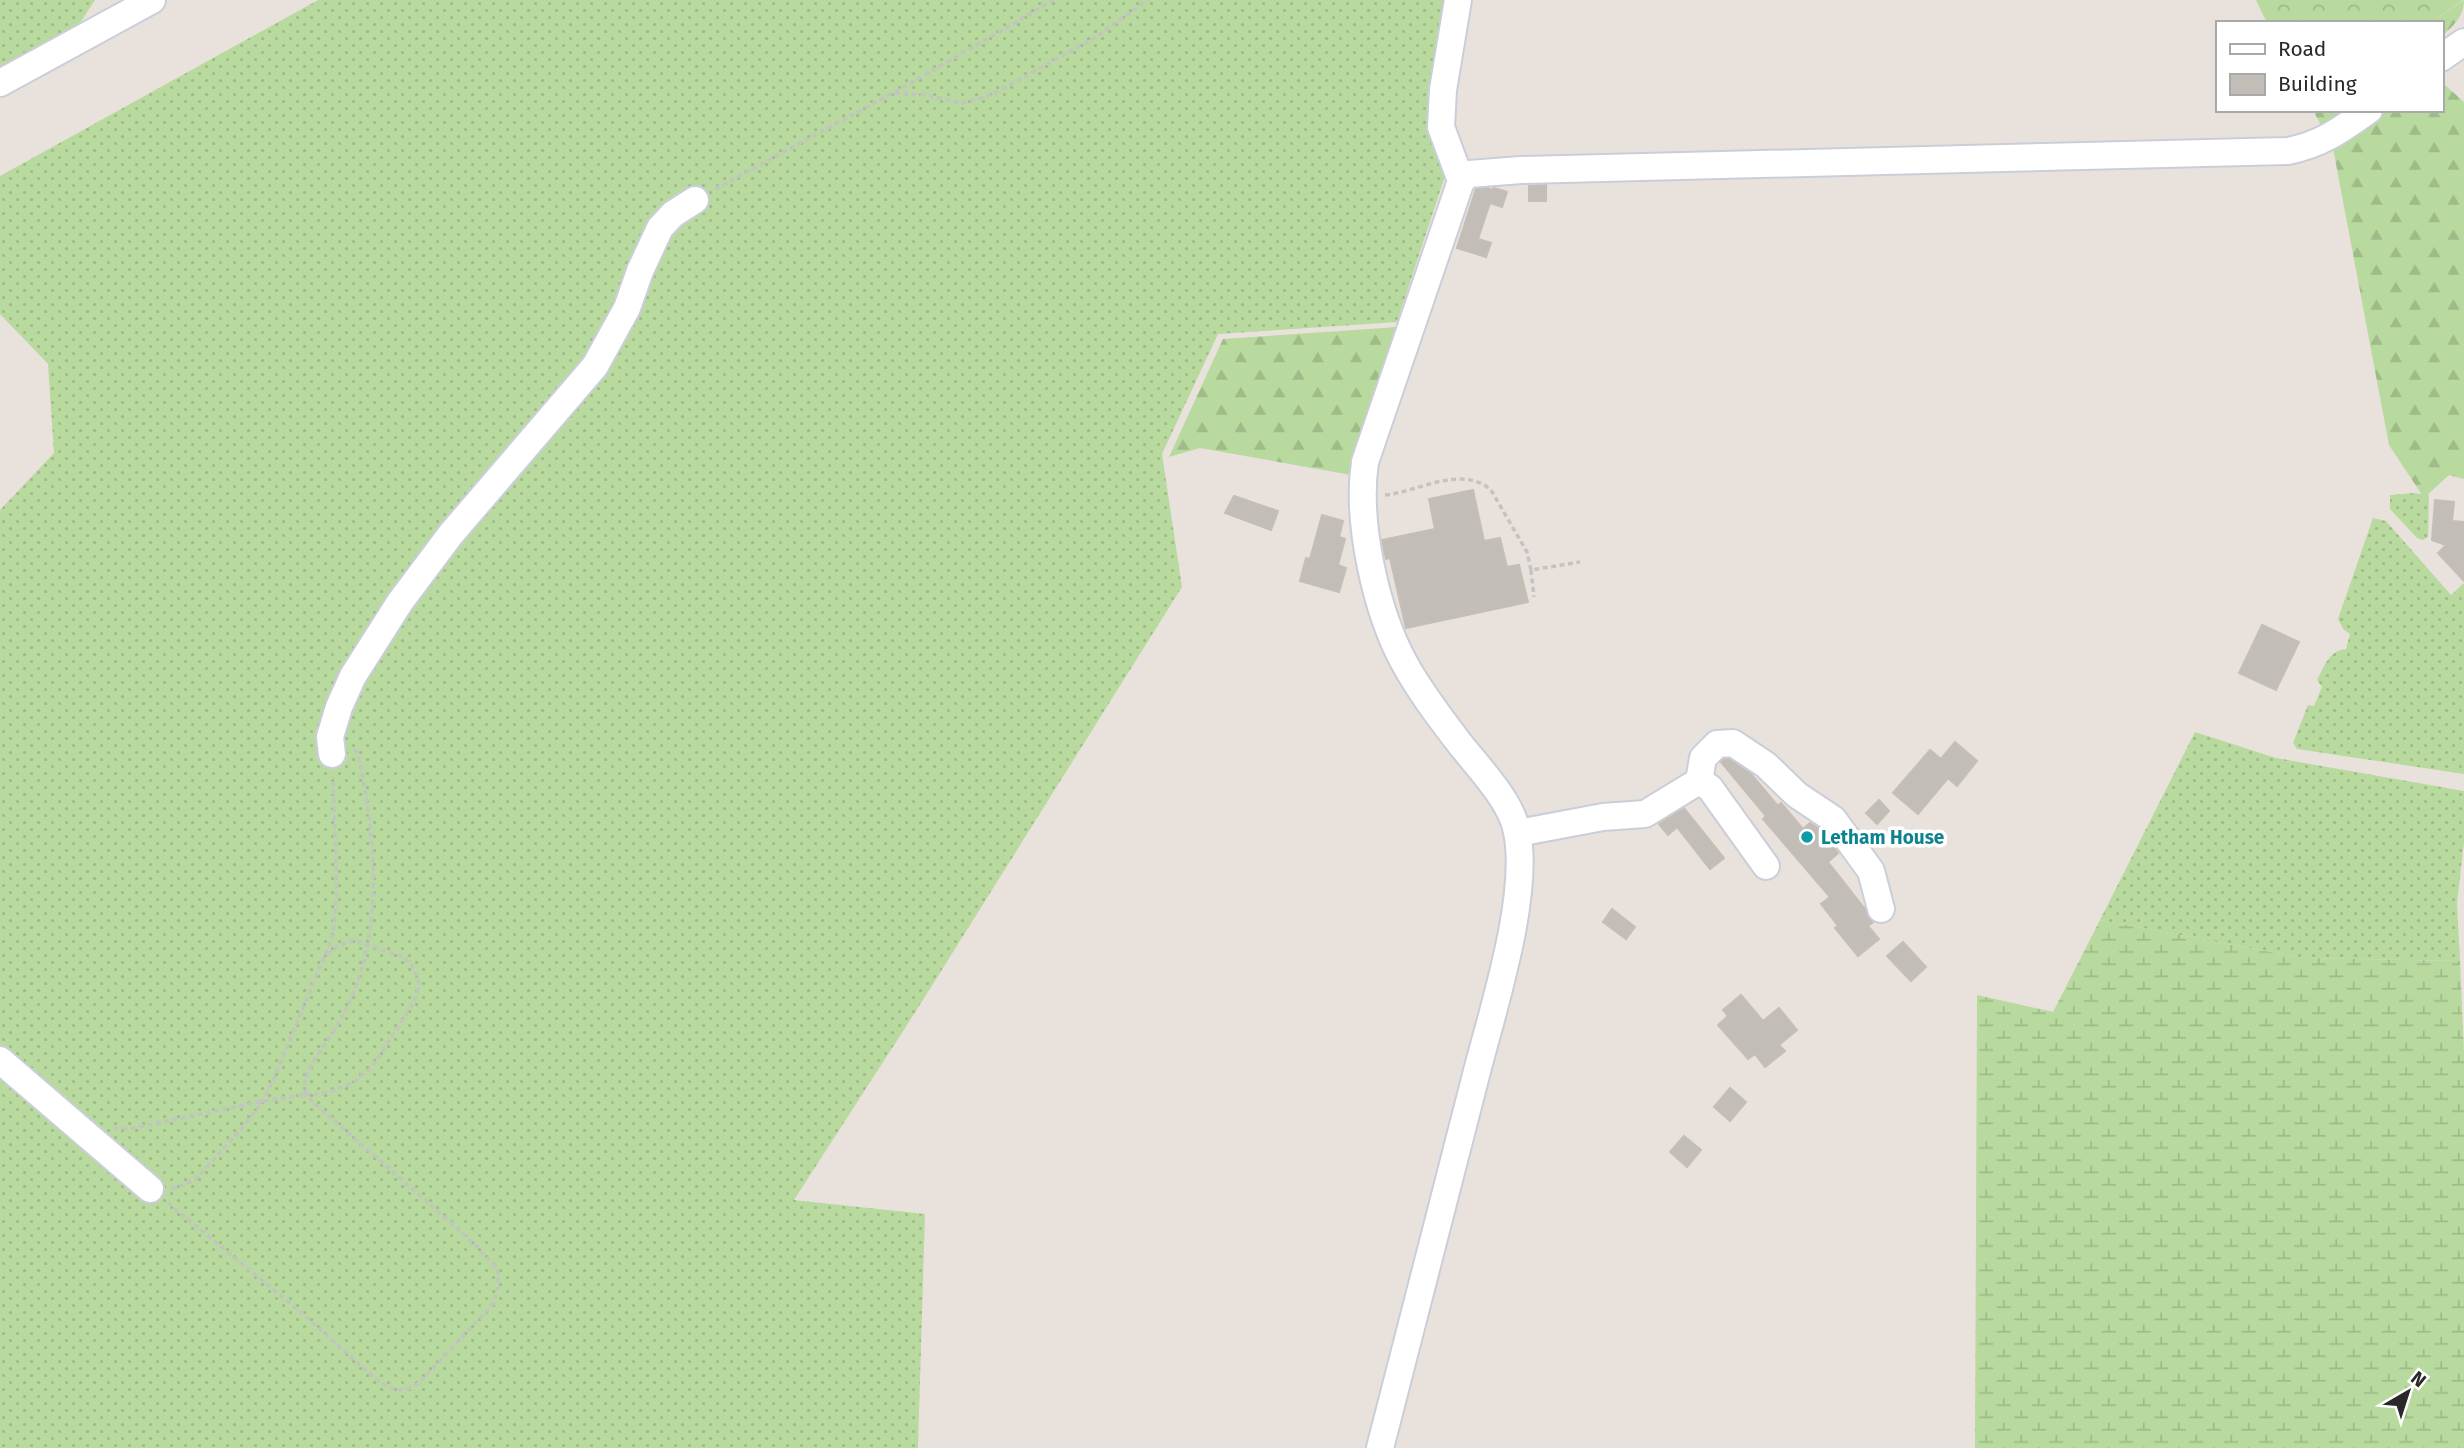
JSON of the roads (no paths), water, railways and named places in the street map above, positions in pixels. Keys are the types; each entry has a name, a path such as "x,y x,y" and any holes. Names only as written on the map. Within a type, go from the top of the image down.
{"street":[{"path":"0,83 152,0"},
{"path":"1458,0 1443,90 1441,127 1461,181"},
{"path":"2443,57 2464,42"},
{"path":"1380,1448 1497,992 1515,913 1521,853 1518,833 1506,805 1433,708 1405,664 1387,622 1368,558 1361,487 1365,462 1461,181 1469,174 1521,170 2288,151 2330,138 2366,112"},
{"path":"331,745 339,707 353,676 400,602 451,534 595,366 627,309 640,271 660,228 673,214 695,200"},
{"path":"1518,833 1603,817 1645,814 1699,781 1703,758 1717,744 1732,743 1766,765 1797,795 1833,819 1871,871 1881,909"},
{"path":"1699,781 1710,788 1766,866"},
{"path":"0,1060 150,1189"}],"place":[{"name":"Letham House","path":"1807,837"}]}
